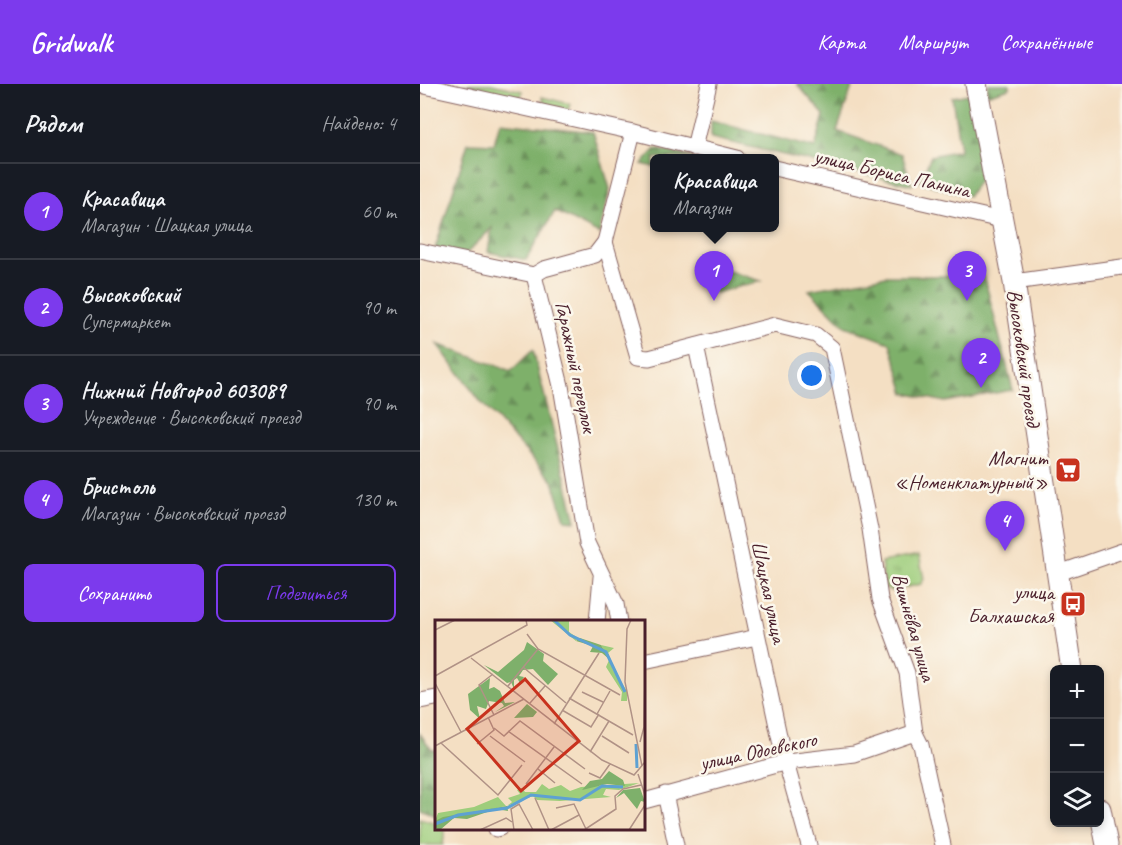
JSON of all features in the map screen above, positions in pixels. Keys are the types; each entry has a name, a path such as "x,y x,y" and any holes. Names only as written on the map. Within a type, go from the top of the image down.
{"street":[{"path":"694,148 709,84"},
{"name":"Высоковский проезд","path":"976,84 1014,282 1071,665"},
{"path":"420,85 633,132 717,154"},
{"path":"420,251 534,275 544,269 595,255 605,242 633,132"},
{"name":"улица Бориса Панина","path":"779,169 1001,219"},
{"path":"605,242 638,357 649,358 696,346"},
{"path":"1014,282 1122,267"},
{"name":"Гаражный переулок","path":"534,275 561,386 588,543 601,576 616,604 619,620"},
{"name":"Вишнёвая улица","path":"696,346 775,325 816,335 832,348 870,530 880,600 908,673 915,733 921,745 943,845"},
{"name":"Шацкая улица","path":"696,346 757,637 809,845"},
{"path":"1056,574 1122,551"},
{"path":"597,620 601,576"},
{"path":"645,661 757,637"},
{"path":"420,701 435,698"},
{"name":"улица Одоевского","path":"645,801 787,762 854,754 915,733"},
{"path":"665,794 676,845"},
{"path":"1104,827 1107,845"}],"green space":[{"path":"463,84 491,84 522,91 521,97"},
{"path":"797,84 853,84 837,131 902,154 912,185 711,138 711,121 815,148 824,115"},
{"path":"988,84 1010,84 1010,88 986,95"},
{"path":"974,93 983,175 968,196 920,182 931,156 960,150 952,97"},
{"path":"542,97 570,104 568,110 544,103"},
{"path":"500,122 593,132 610,189 599,234 555,211 526,260 488,252 492,228 464,256 435,249 468,143 494,144"},
{"path":"656,149 678,154 651,154"},
{"path":"650,155 650,166 642,164"},
{"path":"722,269 761,281 715,293 707,281"},
{"path":"886,276 984,276 1013,390 945,402 905,393 890,343 845,326 809,290"},
{"path":"437,344 511,371 533,350 576,521 565,520 553,481 480,401"},
{"path":"919,555 924,579 921,584 890,591 885,588 881,562"},
{"path":"420,734 432,750 435,750 435,815 420,808"},
{"path":"420,818 435,823 435,830 445,830 443,845 420,845"}],"place":[{"name":"Красавица","path":"714,301"},
{"name":"Нижний Новгород 603089","path":"967,301"},
{"name":"Высоковский","path":"981,388"},
{"name":"Магнит «Номенклатурный»","path":"1068,470"},
{"name":"Бристоль","path":"1005,551"},
{"name":"улица Балхашская","path":"1073,604"}]}
